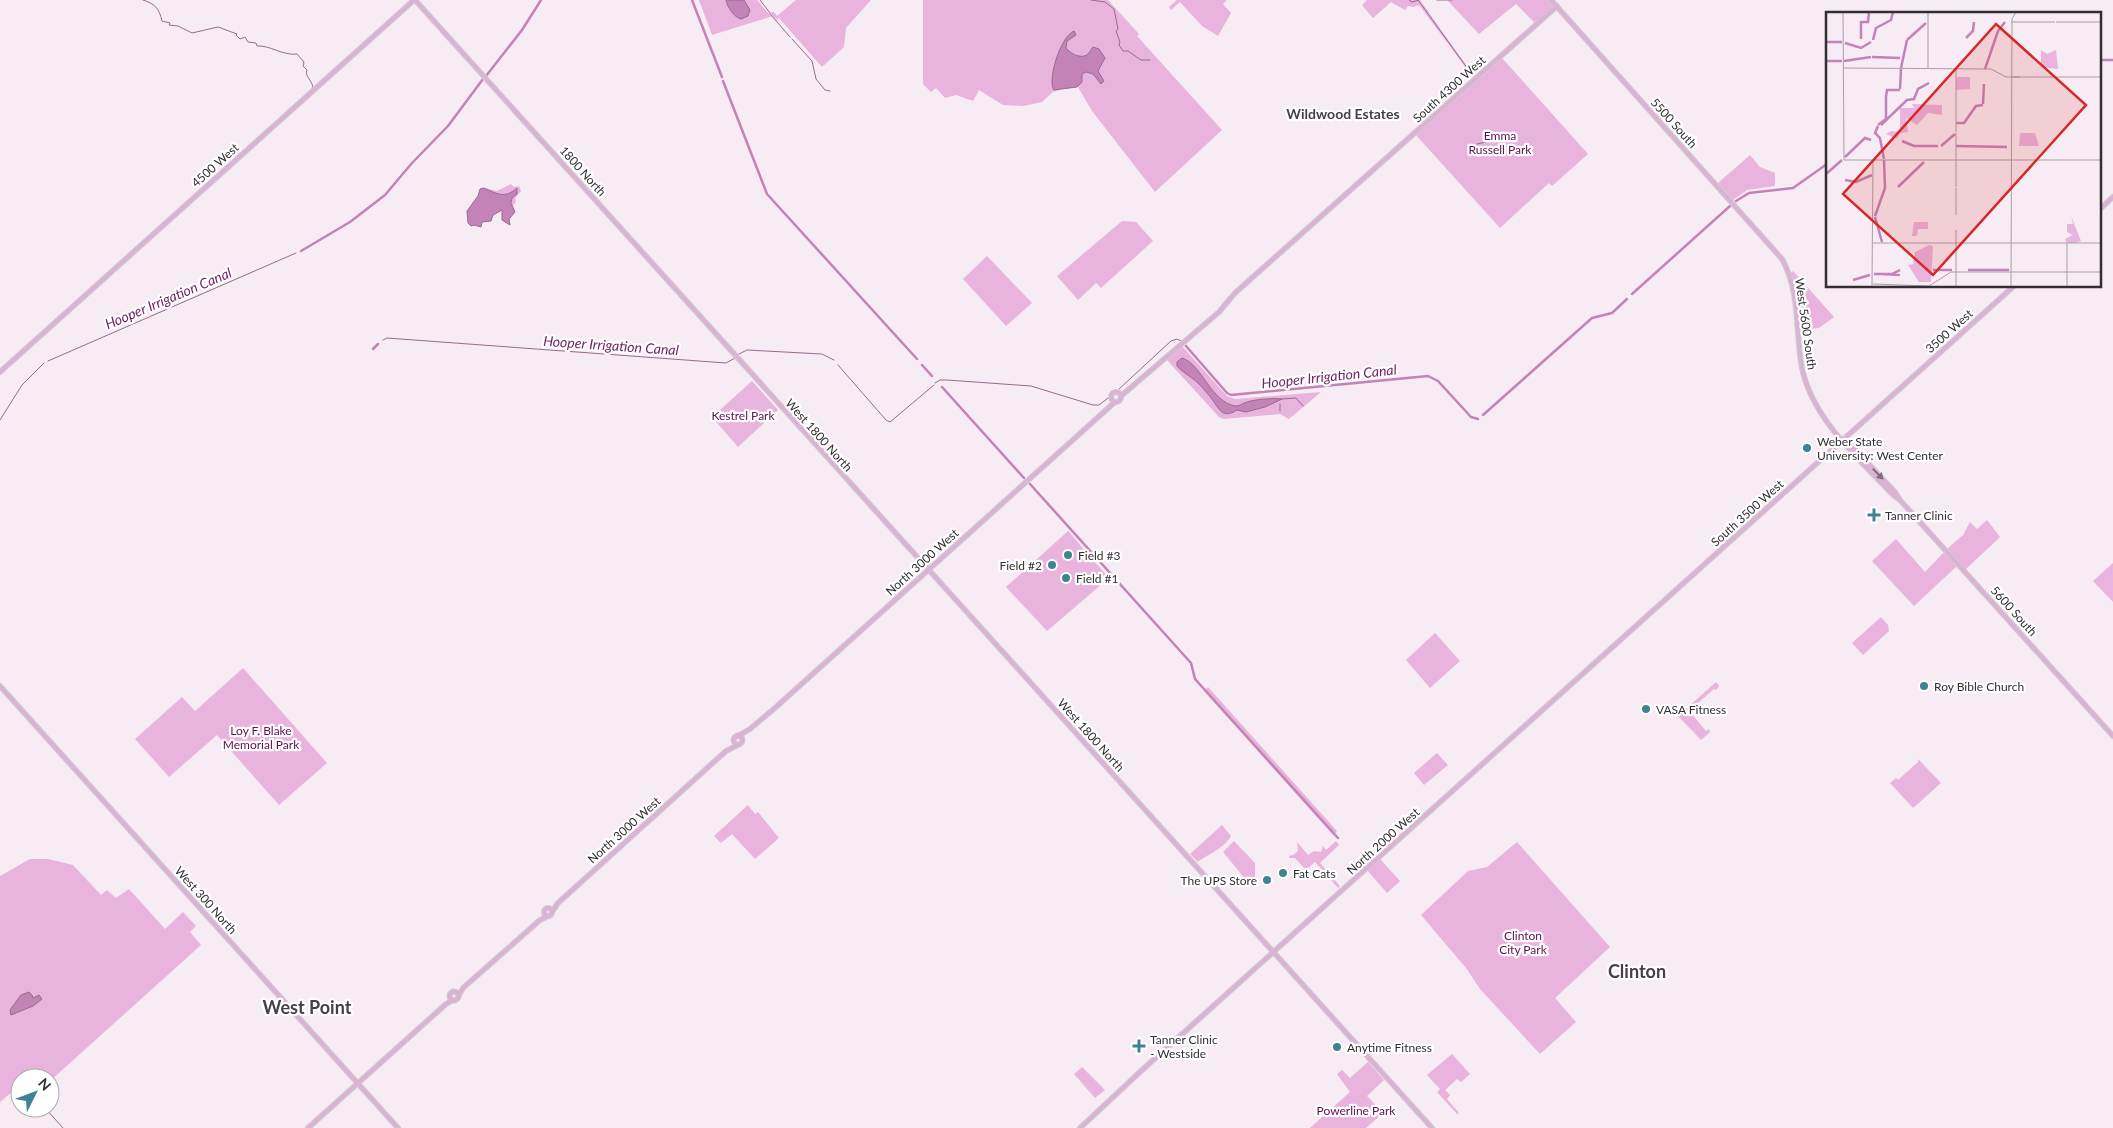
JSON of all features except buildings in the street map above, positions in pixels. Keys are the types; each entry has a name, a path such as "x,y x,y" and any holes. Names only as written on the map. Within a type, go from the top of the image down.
{"main road":[{"name":"4500 West","path":"0,372 415,0"},
{"name":"1800 North","path":"415,0 736,356"},
{"name":"5500 South","path":"1551,0 1782,260"},
{"name":"South 4300 West","path":"1120,395 1220,312 1235,293 1557,6"},
{"path":"2100,209 2113,198"},
{"name":"West 5600 South","path":"1782,260 1791,279 1794,294 1800,356 1806,382 1820,413 1844,440"},
{"name":"3500 West","path":"1898,391 2012,288"},
{"name":"West 1800 North","path":"736,356 1432,1128"},
{"name":"South 3500 West","path":"1610,650 1898,391"},
{"path":"1113,394 1120,395 1120,401 1113,400 1113,394"},
{"name":"North 3000 West","path":"726,752 738,736 750,729 928,570 1113,400"},
{"name":"5600 South","path":"1844,440 1895,492 1900,500 2113,736"},
{"name":"North 2000 West","path":"1080,1128 1610,650"},
{"name":"West 300 North","path":"0,686 398,1128"},
{"name":"North 3000 West","path":"543,912 558,902 726,752 738,745 750,729"},
{"path":"738,736 742,740"},
{"path":"734,740 738,745"},
{"name":"North 3000 West","path":"548,916 558,902"},
{"path":"548,908 552,912"},
{"path":"452,999 452,993 457,993 540,920 548,916 543,912 540,920"},
{"path":"308,1128 446,1004 452,999 458,999 457,993"}],"green space":[{"path":"699,0 757,0 768,13 774,12 777,16 796,0 871,0 846,28 844,47 822,67 779,18 776,20 773,16 712,35"},
{"path":"923,0 1108,0 1139,34 1137,36 1222,130 1155,192 1092,111 1078,87 1064,88 1053,92 1042,102 1024,106 1003,105 979,90 973,101 956,95 945,98 936,88 931,92 923,84"},
{"path":"1177,0 1227,0 1223,4 1231,13 1218,36 1202,26 1180,2 1171,10 1169,7"},
{"path":"1367,0 1420,0 1473,75 1419,5 1408,6 1405,10 1391,2 1373,18 1362,5"},
{"path":"1447,0 1548,0 1554,6 1535,23 1516,4 1479,34"},
{"name":"Emma Russell Park","path":"1502,58 1588,154 1552,186 1549,183 1500,228 1415,134"},
{"path":"1750,155 1760,167 1775,173 1775,186 1747,190 1733,200 1718,183"},
{"path":"511,184 514,187 519,186 521,191 515,198 516,202 512,207 512,198 517,194 517,188 508,194 501,195 484,188 497,191"},
{"path":"1122,221 1136,222 1153,241 1101,288 1096,283 1078,300 1057,276"},
{"path":"987,256 1032,303 1006,326 963,279"},
{"path":"1793,271 1834,317 1819,328 1800,330 1797,295 1791,273"},
{"path":"1182,346 1227,396 1235,399 1321,392 1289,419 1280,414 1223,419 1219,417 1167,360"},
{"name":"Kestrel Park","path":"752,381 778,410 738,447 712,417"},
{"path":"1987,520 2000,537 1966,569 1947,549 1963,535 1970,522 1977,529"},
{"path":"1068,531 1109,578 1047,631 1006,587"},
{"path":"1896,539 1925,572 1944,552 1957,566 1914,606 1872,561"},
{"path":"2113,563 2113,602 2093,581"},
{"path":"1881,617 1888,625 1889,631 1863,655 1852,643"},
{"path":"1435,633 1460,661 1430,688 1406,660"},
{"name":"Loy F. Blake Memorial Park","path":"243,668 327,763 279,805 217,735 169,777 135,739 182,697 195,711"},
{"path":"1716,682 1719,686 1716,690 1714,689 1690,710 1706,731 1709,729 1710,732 1701,740 1678,716"},
{"path":"1208,687 1337,831 1333,835 1204,691"},
{"path":"1437,753 1448,765 1424,785 1414,773"},
{"path":"1918,759 1941,783 1913,808 1890,783 1896,778 1898,780 1918,762"},
{"path":"748,805 755,814 758,812 779,838 755,859 732,834 721,843 714,836"},
{"path":"1222,825 1231,836 1220,848 1198,862 1190,854"},
{"path":"1234,841 1255,863 1255,882 1251,886 1223,852"},
{"path":"1336,841 1339,845 1320,863 1340,886 1338,888 1315,862 1306,870 1295,858 1289,858 1289,856 1298,851 1297,842 1308,855 1314,851 1321,852 1323,846 1326,850"},
{"name":"Clinton City Park","path":"1517,842 1610,947 1555,998 1576,1022 1540,1054 1480,989 1466,968 1421,915 1468,871 1487,867"},
{"path":"30,859 48,859 73,865 101,895 107,890 116,898 129,889 165,929 183,912 196,926 190,932 201,945 60,1072 60,1068 10,1068 10,1094 0,1102 0,876"},
{"path":"1380,859 1400,881 1387,893 1367,870"},
{"path":"1452,1054 1470,1074 1461,1082 1457,1079 1445,1090 1450,1095 1447,1099 1459,1113 1457,1114 1437,1092 1440,1089 1427,1075"},
{"name":"Powerline Park","path":"1368,1062 1384,1080 1367,1096 1383,1113 1366,1128 1310,1128 1350,1092 1337,1074 1342,1070 1350,1078"},
{"path":"1082,1067 1105,1090 1095,1098 1074,1074"}],"shaded area":[{"path":"726,0 744,0 750,10 748,16 741,19 736,17"},
{"path":"1074,31 1076,35 1067,41 1066,48 1079,56 1085,56 1093,47 1099,49 1105,58 1098,71 1104,81 1101,84 1093,74 1086,72 1082,74 1082,82 1077,87 1054,90 1052,78 1056,59 1064,41"},
{"path":"484,188 497,194 505,194 517,188 517,194 512,198 511,203 515,212 509,219 510,225 502,220 502,210 493,215 491,221 482,222 481,227 471,226 468,223 467,211 478,196 480,189"},
{"path":"1182,358 1195,368 1213,391 1227,403 1239,406 1255,400 1282,399 1265,407 1246,412 1237,410 1228,414 1221,412 1198,383 1177,366 1177,362"},
{"path":"29,992 33,998 39,995 42,999 33,1006 11,1015 10,1010 21,995"}],"waterway":[{"path":"143,0 156,7 162,21 170,23 169,25 178,26 192,33 218,27 237,34 240,39 245,37 248,42 256,43 257,46 297,54 304,62 303,66 307,70 306,72 313,88"},
{"name":"Hooper Irrigation Canal","path":"486,76 522,30 541,0"},
{"path":"692,0 722,77"},
{"path":"760,0 770,13"},
{"path":"1091,0 1105,2 1114,9 1118,29 1116,31 1120,42 1119,45 1123,51 1128,51 1141,60 1150,60"},
{"path":"1409,0 1412,2 1419,0"},
{"path":"1418,0 1473,76"},
{"path":"1437,0 1452,0"},
{"path":"771,15 790,37"},
{"path":"792,39 812,61 816,79 825,90 830,91"},
{"name":"Hooper Irrigation Canal","path":"2100,60 2113,60"},
{"name":"Hooper Irrigation Canal","path":"301,251 350,222 385,195 412,163 448,126 483,79"},
{"path":"723,81 767,194 917,359"},
{"path":"1477,144 1486,142"},
{"name":"Hooper Irrigation Canal","path":"1736,201 1749,193 1793,188 1826,165"},
{"name":"Hooper Irrigation Canal","path":"1632,294 1730,206"},
{"name":"Hooper Irrigation Canal","path":"48,361 296,253"},
{"name":"Hooper Irrigation Canal","path":"1483,415 1592,318 1612,313 1627,299"},
{"name":"Hooper Irrigation Canal","path":"383,340 387,338 726,363 735,358"},
{"name":"Hooper Irrigation Canal","path":"1119,389 1171,341 1177,339 1181,341"},
{"name":"Hooper Irrigation Canal","path":"373,349 378,344"},
{"name":"Hooper Irrigation Canal","path":"1186,346 1227,393 1231,395 1428,376 1438,381 1471,417 1478,419"},
{"name":"Hooper Irrigation Canal","path":"737,355 747,350 822,354 834,360"},
{"name":"Hooper Irrigation Canal","path":"0,420 22,385 44,363"},
{"name":"Hooper Irrigation Canal","path":"838,365 886,420 890,422 934,385"},
{"path":"922,365 932,376"},
{"name":"Hooper Irrigation Canal","path":"935,383 940,380 947,380 1031,386 1093,405 1099,405 1108,398"},
{"path":"942,387 1024,478"},
{"path":"1282,399 1296,398 1303,406"},
{"path":"1280,404 1280,411"},
{"path":"1030,484 1191,663 1195,679 1338,838"},
{"path":"54,1118 63,1128"}],"place":[{"name":"Weber State University: West Center","path":"1807,448"},
{"name":"Tanner Clinic","path":"1874,515"},
{"name":"Field #3","path":"1068,555"},
{"name":"Field #2","path":"1052,565"},
{"name":"Field #1","path":"1066,578"},
{"name":"Roy Bible Church","path":"1924,686"},
{"name":"VASA Fitness","path":"1646,709"},
{"name":"Fat Cats","path":"1283,873"},
{"name":"The UPS Store","path":"1267,880"},
{"name":"Tanner Clinic - Westside","path":"1139,1046"},
{"name":"Anytime Fitness","path":"1337,1047"}],"district":[{"name":"Wildwood Estates","path":"1343,113"},
{"name":"Clinton","path":"1637,971"},
{"name":"West Point","path":"307,1007"}]}
